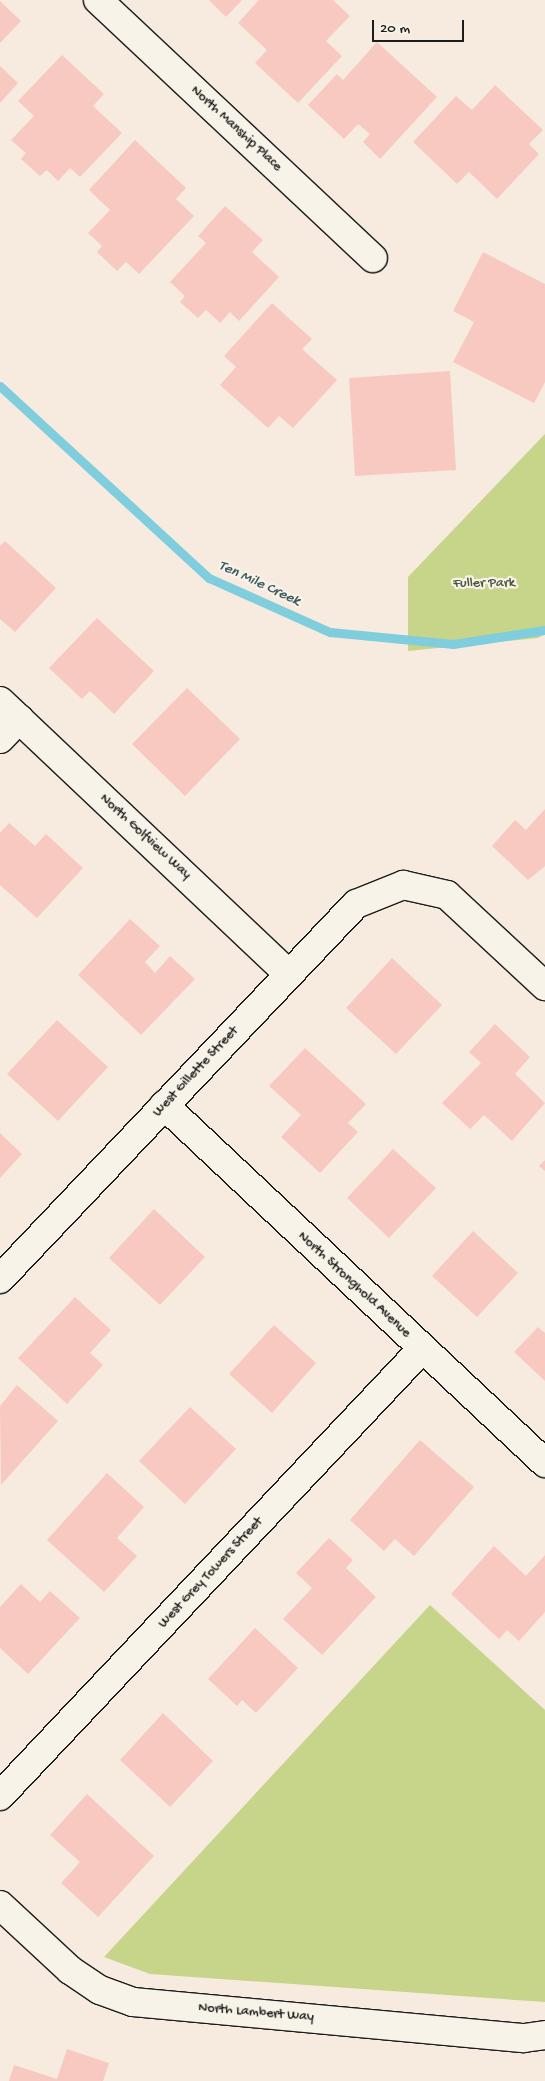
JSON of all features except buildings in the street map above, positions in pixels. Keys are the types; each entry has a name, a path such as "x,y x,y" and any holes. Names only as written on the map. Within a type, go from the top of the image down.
{"street":[{"name":"North Manship Place","path":"98,0 373,258"},
{"path":"0,739 10,710"},
{"name":"North Golfview Way","path":"10,710 289,974"},
{"name":"West Gillette Street","path":"0,1279 356,904 404,885 447,895 545,986"},
{"name":"North Stronghold Avenue","path":"164,1106 545,1463"},
{"name":"West Grey Towers Street","path":"0,1796 422,1349"},
{"name":"North Lambert Way","path":"0,1905 70,1970 100,1990 133,2002 524,2038 545,2035"}],"green space":[{"name":"Fuller Park","path":"545,434 545,634 538,638 408,651 408,577"},
{"path":"430,1605 545,1710 545,2002 150,1974 104,1957"}],"waterway":[{"name":"Ten Mile Creek","path":"0,386 209,578 330,632 453,644 545,630"}]}
